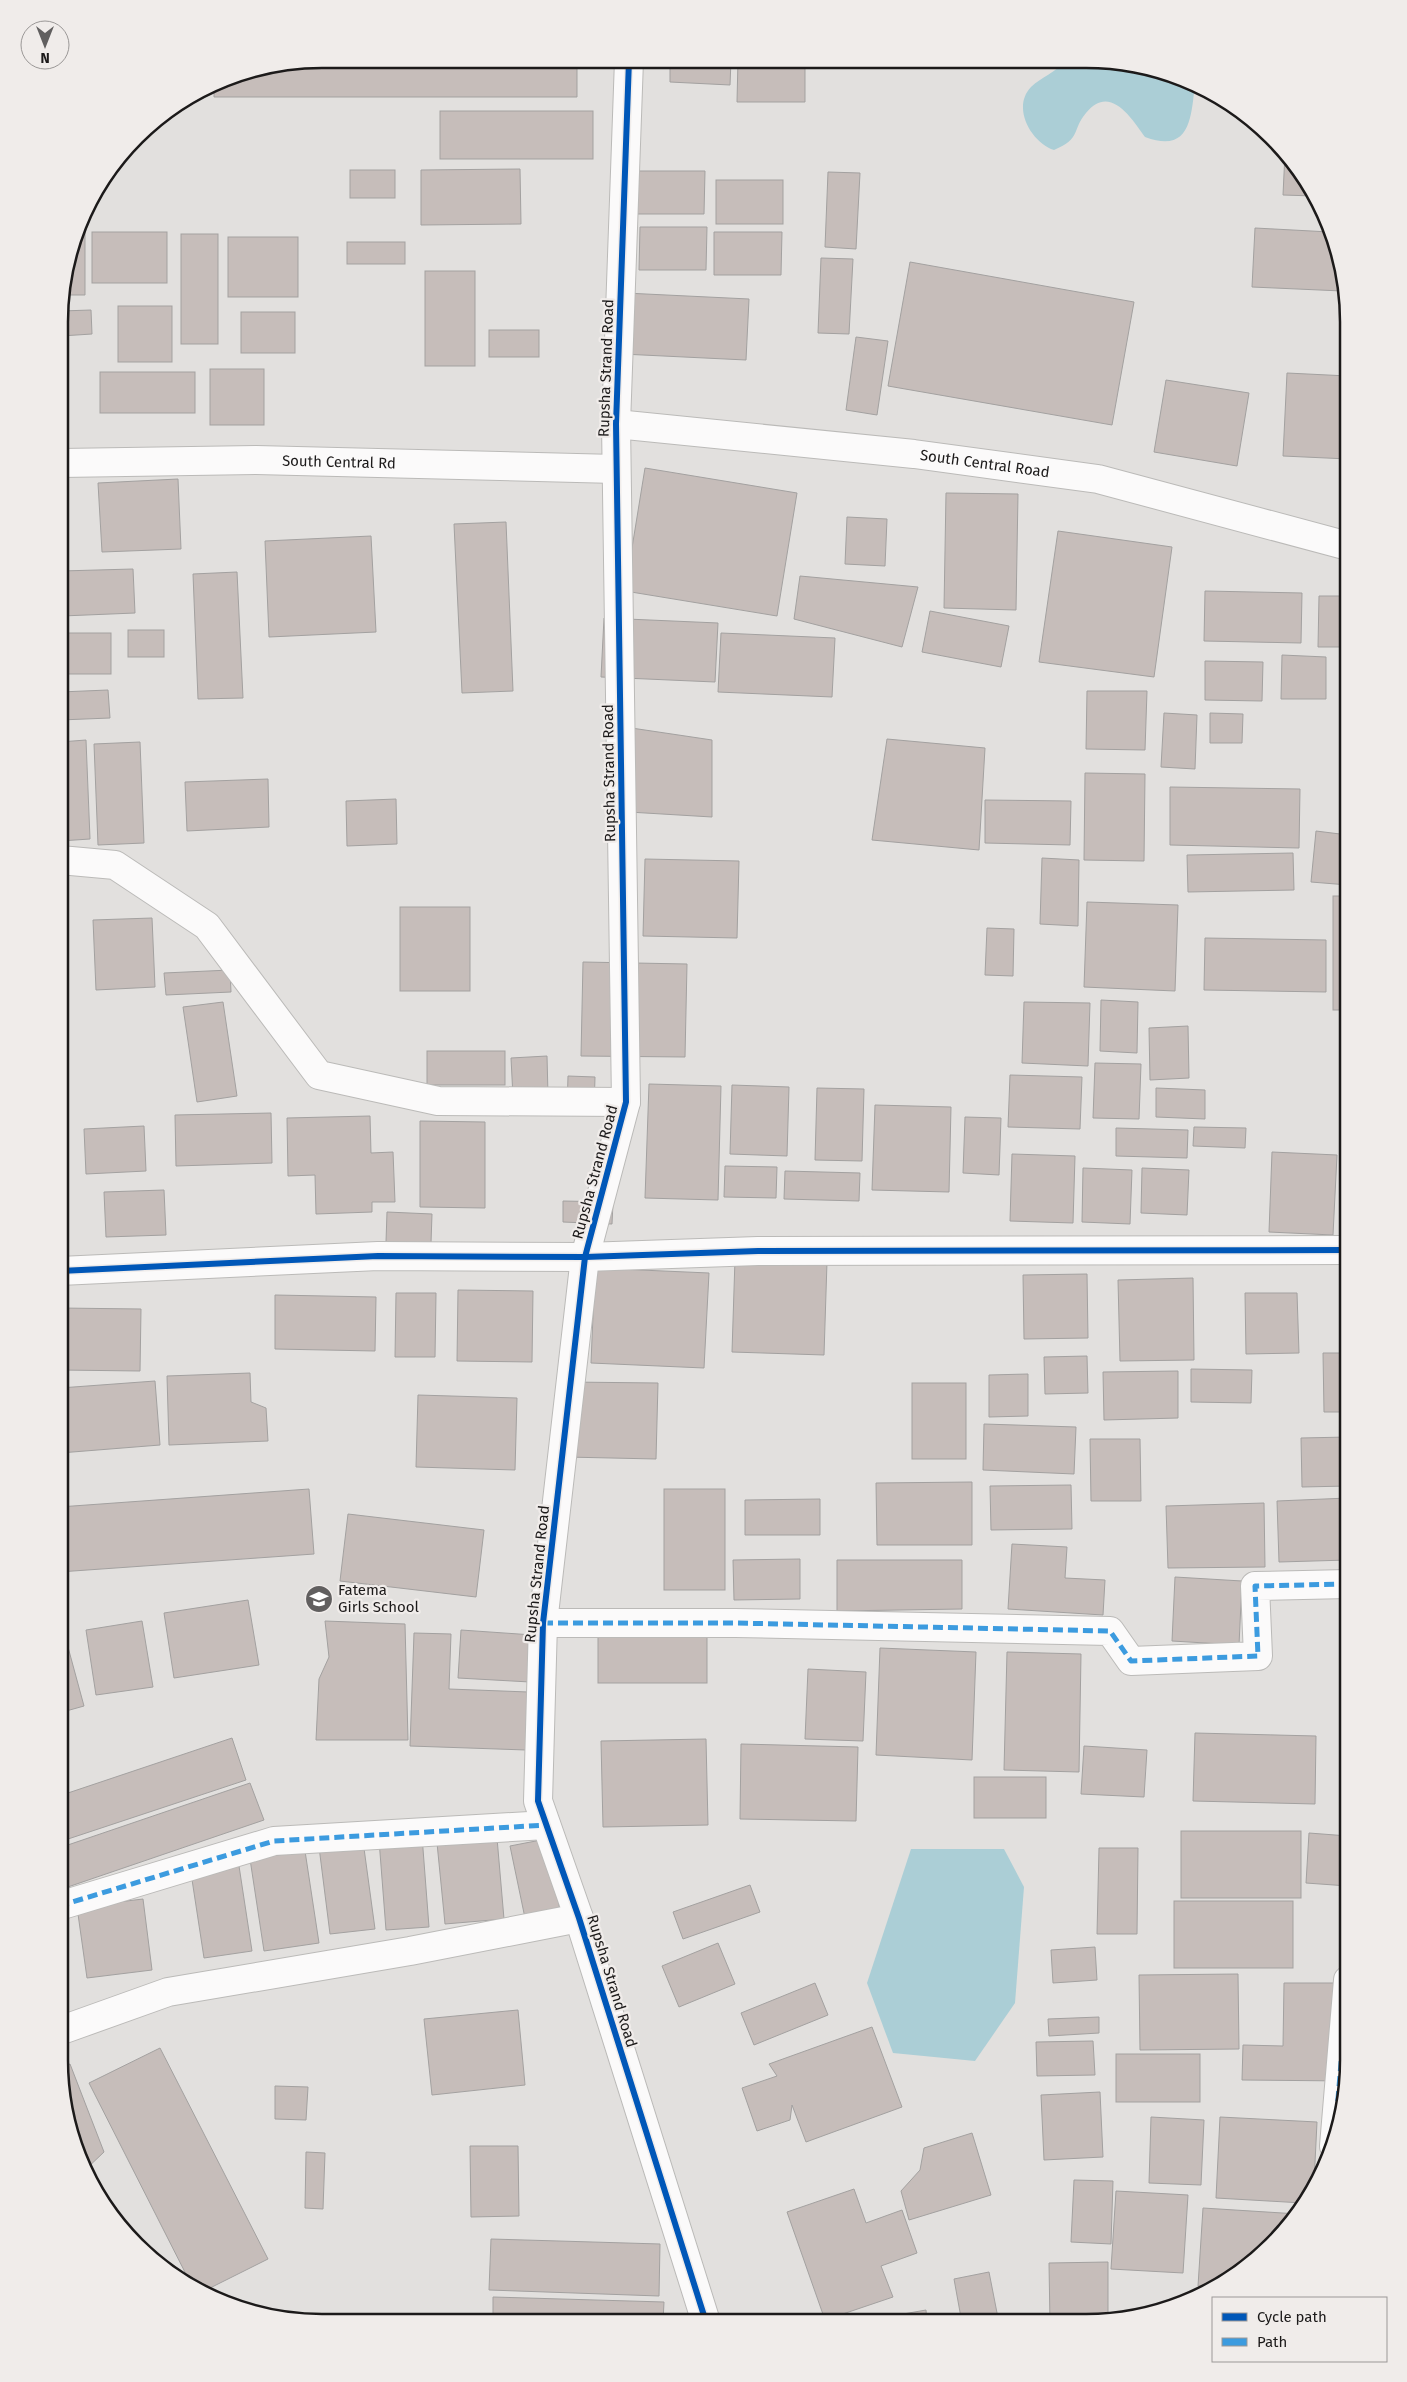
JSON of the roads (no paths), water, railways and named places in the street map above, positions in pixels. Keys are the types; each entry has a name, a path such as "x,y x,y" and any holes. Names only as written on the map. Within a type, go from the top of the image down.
{"street":[{"name":"Rupsha Strand Road","path":"629,68 616,424 626,1102 585,1257 542,1623 538,1801 579,1918 703,2314"},
{"name":"South Central Road","path":"616,424 914,454 1098,479 1340,544"},
{"name":"South Central Rd","path":"68,463 256,460 616,469"},
{"path":"68,861 115,865 207,926 320,1075 438,1101 626,1102"},
{"path":"68,1271 378,1256 585,1257 758,1252 1340,1250"},
{"path":"542,1623 735,1623 1110,1631 1132,1661 1258,1656 1255,1586 1340,1584"},
{"path":"68,1903 274,1841 546,1825"},
{"path":"68,2028 168,1992 410,1951 579,1918"}],"water":[{"path":"1102,68 1135,72 1167,81 1194,92 1190,120 1180,136 1172,141 1160,141 1145,137 1134,121 1120,107 1104,102 1095,105 1086,113 1069,142 1054,150 1038,140 1032,133 1027,124 1023,105 1025,95 1031,87 1057,69"},
{"path":"911,1849 1004,1849 1024,1887 1015,2003 975,2061 893,2053 867,1983"}],"place":[{"name":"Fatema Girls School","path":"319,1599"}]}
